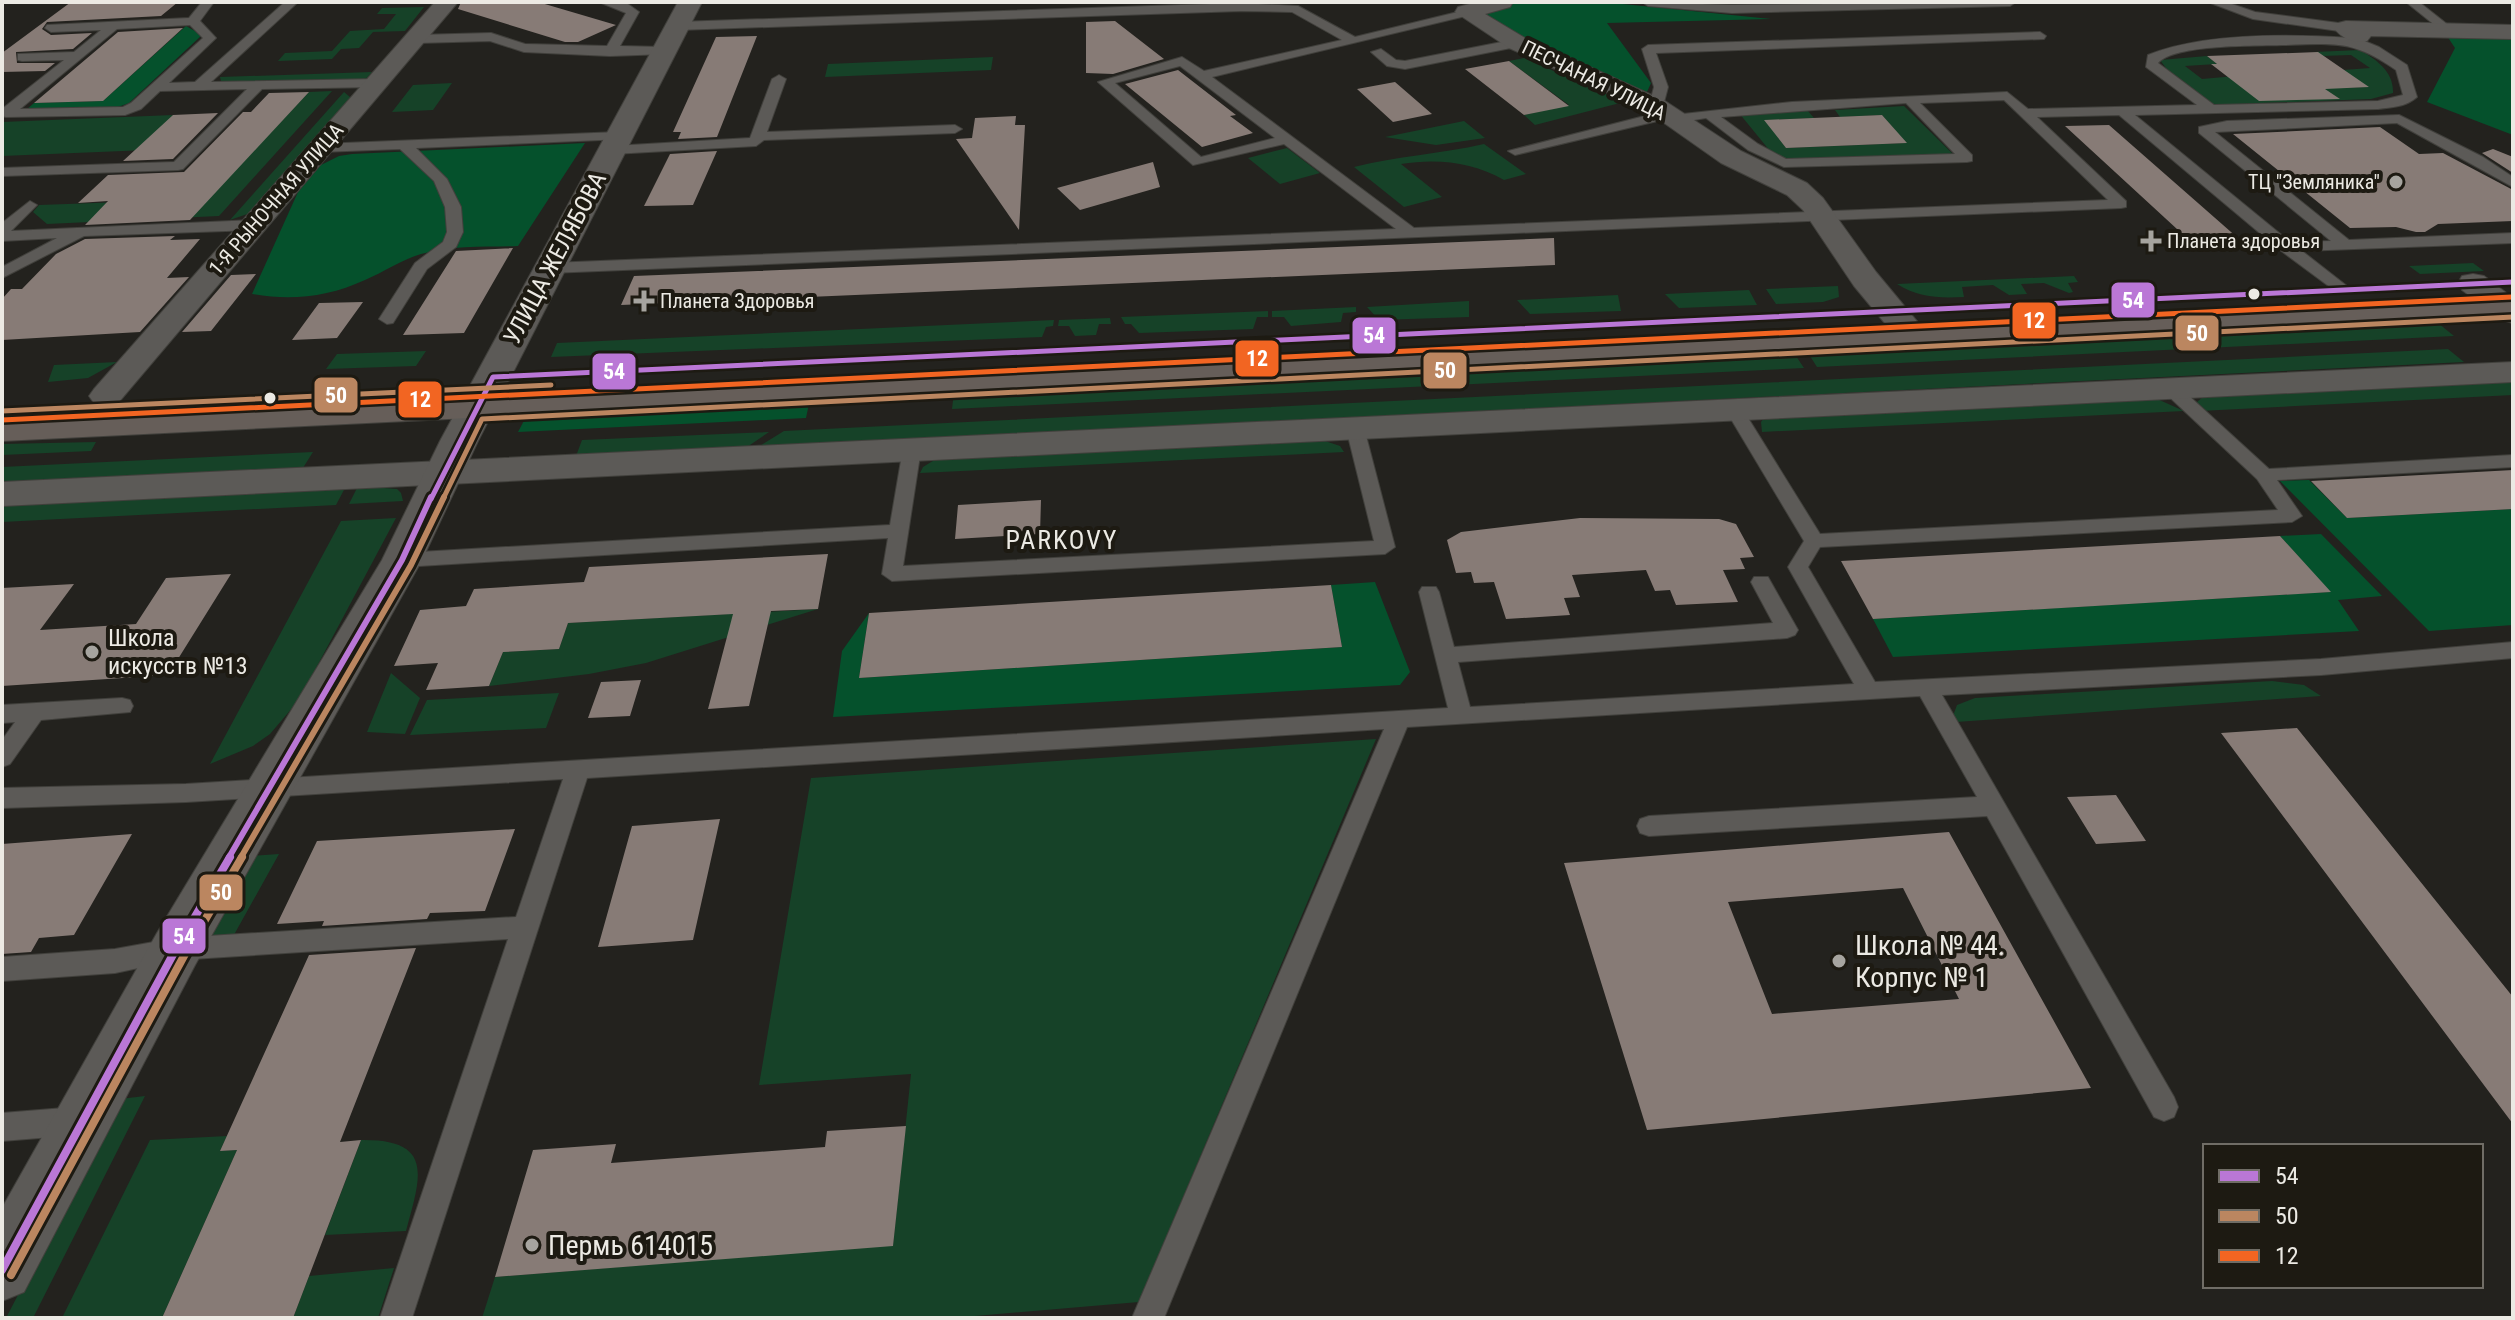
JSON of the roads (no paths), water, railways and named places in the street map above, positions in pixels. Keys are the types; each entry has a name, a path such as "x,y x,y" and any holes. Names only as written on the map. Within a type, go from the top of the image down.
{"main road":[{"path":"1904,325 2344,290 2473,283 2511,302"},
{"path":"2,430 485,393 1904,325 2511,302"},
{"path":"2,401 106,396 485,393"}],"street":[{"name":"1-Я РЫНОЧНАЯ УЛИЦА","path":"106,396 447,2"},
{"name":"УЛИЦА ЖЕЛЯБОВА","path":"2,1270 176,949 402,560 444,470 690,2"},
{"path":"1466,12 1502,2"},
{"name":"ПЕСЧАНАЯ УЛИЦА","path":"1466,12 1517,43 1666,113 1731,157 1797,189 1904,325"},
{"path":"2353,35 2513,32"},
{"path":"2,494 444,470 2513,372"}],"lane":[{"path":"51,28 193,21 208,2"},
{"path":"199,86 292,2"},
{"path":"605,2 621,5 633,12 610,52"},
{"path":"1648,2 1732,9 1816,5 1918,16 1988,2 2010,2"},
{"path":"2025,113 2378,105 2400,102 2410,97 2402,68 2353,35 2308,22 2253,15 2214,2"},
{"path":"2412,2 2451,32"},
{"path":"678,26 1241,7 1294,9 1353,41"},
{"path":"2292,8 2308,22"},
{"path":"1201,76 1466,12"},
{"path":"1918,16 1942,39"},
{"path":"114,26 6,113 125,111 136,106 210,38 193,21"},
{"path":"2211,109 2151,64 2152,58 2167,50 2201,45 2353,35"},
{"path":"1666,113 1648,49 2040,36"},
{"path":"417,39 491,37 524,48 662,51"},
{"path":"1377,52 1392,63 1405,65 1517,43"},
{"path":"22,57 77,56"},
{"path":"1288,139 1198,162 1105,82 1182,61 1288,139 1412,234"},
{"path":"320,148 756,142 779,79"},
{"path":"157,87 377,83"},
{"path":"2,172 178,166 259,85"},
{"path":"550,268 2121,204 2007,96 1754,107 1709,114 1666,113 1515,151"},
{"path":"1709,114 1753,147 1784,163 1967,158 1909,99"},
{"path":"2378,105 2478,160 2513,183"},
{"path":"2120,109 2286,247 2344,290"},
{"path":"2184,111 2346,245"},
{"path":"2204,130 2227,125 2399,119"},
{"path":"758,136 955,129"},
{"path":"387,319 421,266 450,244 455,232 453,207 440,179 404,145"},
{"path":"51,185 66,171"},
{"path":"2,234 30,205"},
{"path":"2,234 254,225"},
{"path":"2,273 81,232"},
{"path":"2286,247 2513,238"},
{"path":"1814,541 2292,516 2264,475 2170,388"},
{"path":"1734,409 1814,541"},
{"path":"912,449 892,574 1385,547 1355,428"},
{"path":"2264,475 2513,461"},
{"path":"402,560 899,531"},
{"path":"1814,541 1798,567 1869,691"},
{"path":"1446,655 1787,630 1761,582"},
{"path":"1429,592 1461,716"},
{"path":"2,798 271,787 1869,691 2321,667 2513,650"},
{"path":"1927,688 2164,1107"},
{"path":"2,714 122,706"},
{"path":"2,758 34,712"},
{"path":"1148,1318 1399,720"},
{"path":"396,1318 578,769"},
{"path":"1649,826 1994,806"},
{"path":"2,969 115,961 176,949 527,927"},
{"path":"2,1127 83,1121"}],"place":[{"name":"ТЦ \"Земляника\"","path":"2396,182"},
{"name":"Планета здоровья","path":"2151,241"},
{"name":"Планета Здоровья","path":"644,301"},
{"name":"Школа искусств №13","path":"92,652"},
{"name":"Школа № 44. Корпус № 1","path":"1839,961"},
{"name":"Пермь 614015","path":"532,1245"}],"district":[{"name":"PARKOVY","path":"1062,540"}]}
